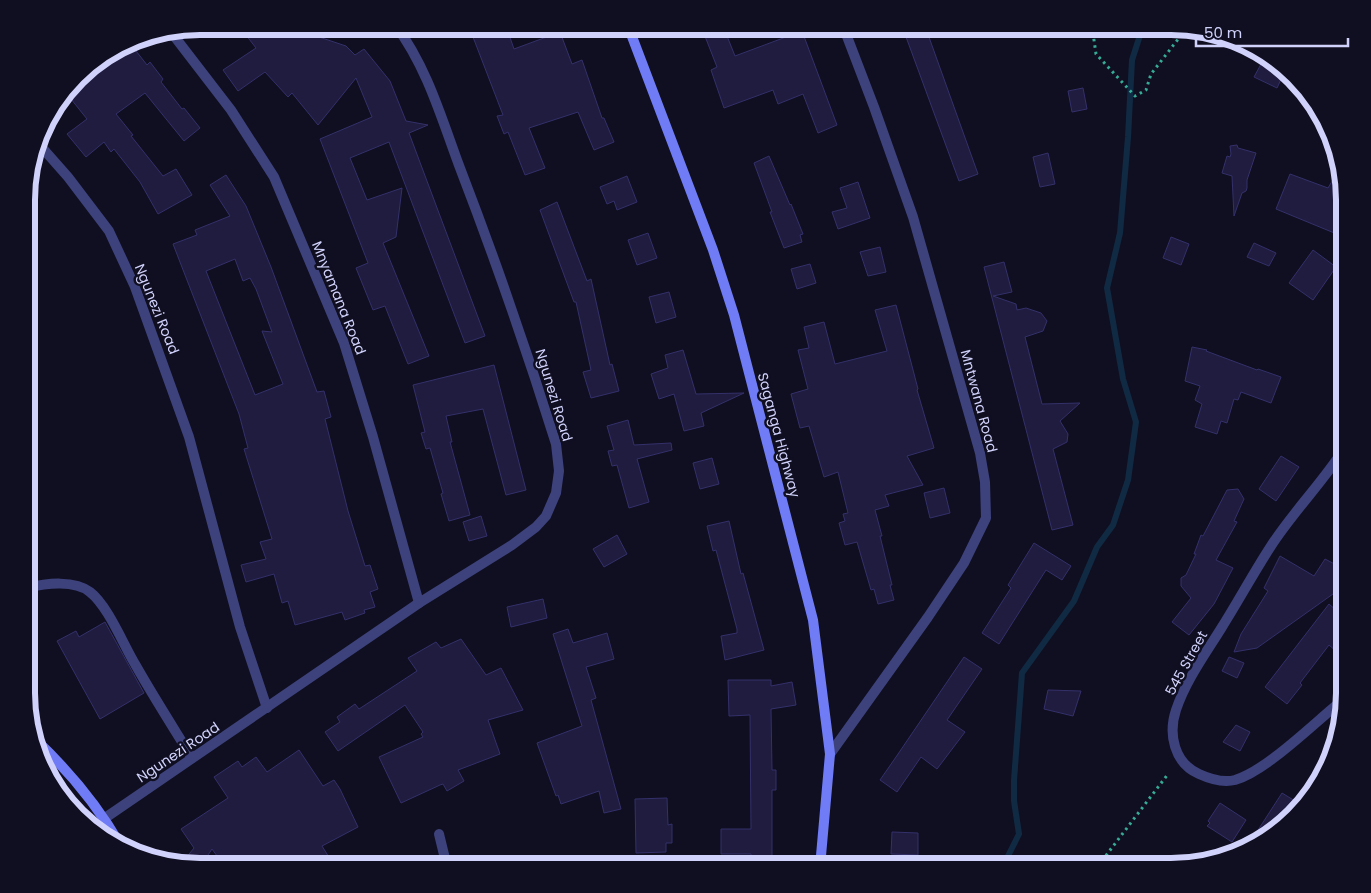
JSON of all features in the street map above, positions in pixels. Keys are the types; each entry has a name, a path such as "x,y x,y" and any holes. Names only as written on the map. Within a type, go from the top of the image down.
{"street":[{"name":"Ngunezi Road","path":"105,818 419,603 512,545 536,527 546,516 556,493 559,471 556,444 498,268 433,96 409,44 402,35"},
{"name":"Saganga Highway","path":"631,35 713,250 734,315 813,620 830,754 821,858"},
{"name":"Mntwana Road","path":"830,754 928,617 964,563 986,518 985,482 980,453 913,217 846,35"},
{"name":"Mnyamana Road","path":"175,37 231,110 274,177 344,342 373,437 419,603"},
{"name":"Ngunezi Road","path":"43,149 68,177 109,231 134,287 190,437 240,627 267,708"},
{"name":"545 Street","path":"1336,462 1272,544 1190,678 1176,711 1173,744 1182,762 1195,772 1213,780 1235,780 1258,769 1284,750 1336,706"},
{"path":"35,586 57,583 72,585 90,592 103,607 192,758"},
{"path":"45,749 60,763 105,818 114,833"},
{"path":"439,834 445,858"}],"path":[{"path":"1093,35 1096,54 1136,96 1146,90 1151,74 1181,35"},
{"path":"1104,858 1168,774"}],"building":[{"path":"246,35 321,35 319,37 346,46 355,55 364,49 390,81 406,121 428,125 409,133 485,336 465,343 389,142 350,158 367,200 402,188 396,237 383,243 429,356 408,364 385,306 373,310 356,268 368,263 320,139 372,117 356,78 318,125 292,93 288,97 265,72 238,91 223,70 256,48"},
{"path":"478,35 509,35 514,49 552,35 561,35 572,64 582,60 602,118 604,118 614,142 594,150 578,112 529,128 545,168 525,175 508,132 504,134 497,116 503,115 473,37"},
{"path":"705,35 727,35 735,56 791,35 803,35 837,125 818,133 803,94 778,104 773,90 724,108 711,70 717,67"},
{"path":"905,35 928,35 978,174 959,181"},
{"path":"134,49 147,65 150,62 163,79 161,82 200,128 184,141 145,93 116,114 163,176 176,169 192,195 158,214 140,182 114,149 111,152 104,142 86,157 67,134 87,119 70,98 99,69 117,57"},
{"path":"1262,62 1282,78 1277,88 1254,77"},
{"path":"1083,88 1087,109 1072,112 1068,91"},
{"path":"1237,145 1238,148 1256,153 1247,180 1246,191 1242,193 1234,216 1232,176 1222,173 1227,156 1230,157 1231,154 1230,146"},
{"path":"1048,153 1055,184 1040,187 1033,157"},
{"path":"769,156 803,234 800,235 802,242 784,248 754,163"},
{"path":"1290,174 1328,188 1335,178 1336,234 1276,209"},
{"path":"226,175 246,206 271,267 317,392 324,391 331,417 325,419 348,511 365,566 370,565 378,589 370,592 375,607 364,610 365,613 345,620 342,612 295,625 288,601 282,603 274,574 246,582 241,565 266,559 260,542 272,539 244,449 248,448 239,414 173,244 197,235 195,230 230,216 210,185","holes":["235,259 243,281 250,278 256,289 272,332 262,331 283,384 255,395 206,271"]},
{"path":"627,176 637,202 617,210 614,201 607,204 600,187"},
{"path":"858,182 870,218 838,229 832,212 847,208 840,188"},
{"path":"557,202 587,281 591,279 610,365 612,364 619,391 591,398 583,372 591,370 576,302 574,302 540,210"},
{"path":"648,233 657,258 637,265 628,240"},
{"path":"1171,237 1189,244 1181,265 1163,258"},
{"path":"1254,243 1276,253 1269,266 1247,257"},
{"path":"880,247 886,272 868,276 860,252"},
{"path":"1313,250 1336,267 1313,300 1289,283"},
{"path":"1004,262 1012,292 993,296 1016,304 1017,310 1026,308 1041,313 1047,321 1043,331 1025,337 1042,404 1080,403 1060,421 1068,434 1067,442 1053,449 1073,525 1052,530 984,267"},
{"path":"810,264 816,283 797,289 791,269"},
{"path":"669,292 676,317 656,323 649,297"},
{"path":"896,305 917,390 934,448 907,456 923,485 885,495 889,506 875,510 894,600 878,604 874,589 871,590 857,542 845,545 839,523 845,521 843,514 848,513 838,472 824,477 809,426 800,428 791,394 808,389 798,350 809,348 804,327 824,322 835,364 887,351 875,310"},
{"path":"1192,347 1207,350 1257,370 1281,377 1271,403 1241,392 1238,400 1234,399 1227,423 1221,421 1217,434 1195,427 1202,404 1195,400 1200,386 1185,381"},
{"path":"683,350 696,394 744,393 701,413 704,426 684,431 674,394 659,399 651,374 668,368 665,355"},
{"path":"494,365 526,490 506,495 483,409 446,416 452,442 450,442 470,515 449,521 430,448 426,449 421,433 425,432 413,385"},
{"path":"628,420 634,445 671,443 672,450 637,459 649,502 629,508 617,465 612,466 608,451 614,450 607,426"},
{"path":"1281,456 1299,467 1276,501 1259,489"},
{"path":"712,458 719,484 700,489 693,463"},
{"path":"944,488 950,513 930,518 924,493"},
{"path":"1238,489 1244,499 1234,521 1237,522 1216,560 1233,568 1214,604 1189,635 1172,622 1191,598 1181,586 1181,578 1186,575 1196,554 1194,554 1201,535 1203,536 1227,490"},
{"path":"481,516 487,536 469,541 463,522"},
{"path":"729,521 741,574 743,573 764,650 725,660 721,636 737,633 737,629 716,550 713,551 707,526"},
{"path":"617,535 627,554 604,567 593,549"},
{"path":"1034,543 1071,566 1062,580 1046,570 999,644 982,633 1011,588 1008,585"},
{"path":"1280,556 1314,576 1325,559 1336,565 1336,592 1257,648 1234,652 1241,634 1268,591 1264,588"},
{"path":"543,599 547,618 511,627 507,607"},
{"path":"1329,604 1336,610 1336,651 1329,645 1300,683 1302,685 1287,704 1265,687"},
{"path":"105,622 144,693 100,719 57,641 76,631 79,637"},
{"path":"568,629 573,643 607,633 614,659 586,667 596,698 591,700 621,809 604,813 599,791 561,804 558,795 556,796 537,743 582,726 553,634"},
{"path":"461,639 486,675 501,668 523,710 488,720 500,754 458,770 464,781 447,791 443,784 401,803 379,757 423,737 421,734 423,732 405,705 338,751 325,732 340,722 337,717 355,704 359,709 417,671 408,658 436,642 441,648"},
{"path":"964,657 982,669 947,720 965,732 937,769 921,757 897,792 880,780"},
{"path":"1229,657 1244,663 1237,678 1222,671"},
{"path":"728,680 771,680 771,686 792,682 796,705 771,709 772,770 776,770 776,790 772,790 772,857 751,857 751,854 721,854 721,829 751,829 750,715 729,716"},
{"path":"1048,690 1081,691 1073,716 1044,709"},
{"path":"1236,725 1250,732 1240,751 1223,742"},
{"path":"299,750 323,786 334,780 358,827 322,846 329,858 218,858 212,849 206,858 186,857 194,848 181,829 228,798 214,777 238,761 242,767 256,757 267,772"},
{"path":"1282,793 1296,801 1272,824 1254,836"},
{"path":"667,798 668,825 672,824 672,843 666,843 666,852 636,853 635,799"},
{"path":"1220,803 1246,820 1232,842 1207,826 1210,823 1208,821"},
{"path":"892,832 918,833 918,855 891,854"}],"waterway":[{"path":"1007,858 1019,834 1014,801 1014,780 1022,673 1074,601 1097,547 1113,525 1128,480 1136,422 1123,379 1107,288 1120,233 1132,60 1140,35"}]}
